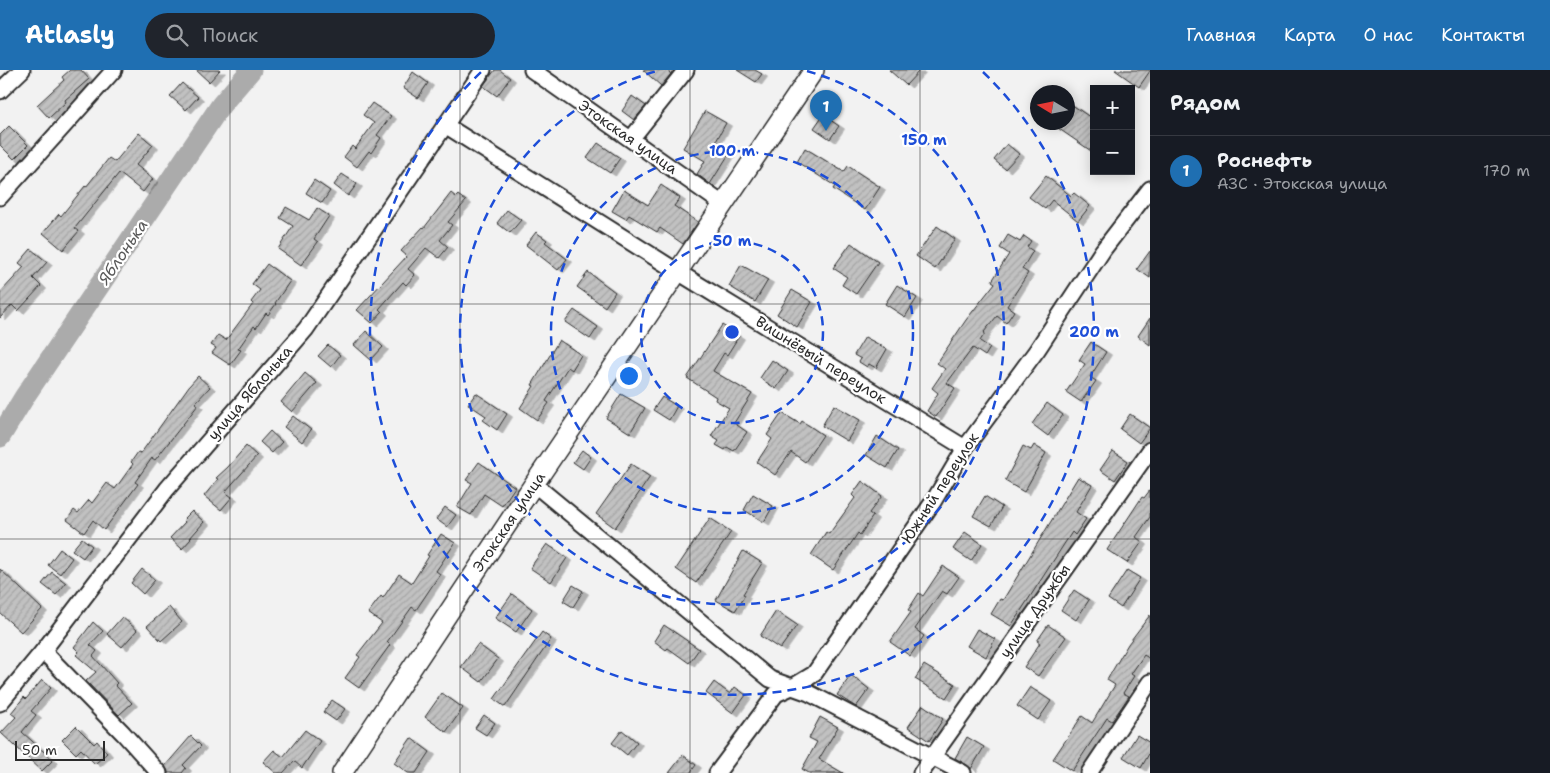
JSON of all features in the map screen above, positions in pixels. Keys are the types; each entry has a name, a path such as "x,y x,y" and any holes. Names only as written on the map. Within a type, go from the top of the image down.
{"main road":[{"name":"Этокская улица","path":"342,773 534,484 814,70"}],"street":[{"path":"0,91 22,70"},
{"path":"0,197 114,70"},
{"name":"улица Яблонька","path":"0,703 43,651 167,489 306,329 483,70"},
{"name":"Этокская улица","path":"532,70 724,205"},
{"path":"631,140 686,70"},
{"path":"445,125 678,272"},
{"name":"Южный переулок","path":"717,773 776,694 814,674 933,502 965,448 1037,350 1103,250 1150,189"},
{"name":"Вишнёвый переулок","path":"678,272 965,448"},
{"name":"улица Дружбы","path":"921,773 1150,450"},
{"path":"534,484 770,679 794,686 963,773"},
{"path":"43,651 124,734 159,773"},
{"path":"1088,773 1150,682"}],"building":[{"path":"70,70 81,70 89,79 65,100 66,102 49,118 37,105 64,80 62,77"},
{"path":"196,70 220,70 209,82"},
{"path":"495,70 500,70 510,78 497,96 483,86"},
{"path":"643,70 666,70 671,74 661,86"},
{"path":"737,70 755,70 762,74 756,82"},
{"path":"889,70 920,70 906,85"},
{"path":"1115,70 1150,70 1150,71 1139,87"},
{"path":"413,72 428,83 418,98 403,88"},
{"path":"182,83 198,97 186,110 170,96"},
{"path":"632,96 646,106 634,120 622,111"},
{"path":"372,103 391,116 377,135 381,138 371,153 369,151 357,167 344,157 352,146 355,149 374,123 363,115"},
{"path":"1075,107 1090,117 1090,150 1061,130 1075,130"},
{"path":"705,111 726,123 714,145 729,154 710,184 697,174 705,161 683,148"},
{"path":"823,115 839,126 830,139 814,128"},
{"path":"9,126 28,145 14,159 0,145 0,135"},
{"path":"139,133 153,145 136,165 153,179 143,192 119,173 75,228 79,231 63,250 43,233 59,214 61,216 109,158 115,162"},
{"path":"598,143 620,158 610,173 587,158"},
{"path":"1007,144 1019,154 1005,169 994,160"},
{"path":"805,148 844,172 848,166 880,187 865,210 833,189 835,186 797,162"},
{"path":"342,174 357,184 348,196 334,185"},
{"path":"1046,176 1071,196 1074,193 1090,206 1078,221 1052,200 1045,209 1029,197"},
{"path":"314,180 330,191 322,203 306,193"},
{"path":"661,185 680,198 674,206 698,222 683,244 660,228 657,232 629,215 626,219 612,211 624,190 648,205"},
{"path":"451,193 456,197 458,195 466,201 448,222 452,225 440,240 448,247 439,258 426,248 408,269 415,275 406,285 403,282 379,309 382,312 372,323 357,310 407,256 401,251 424,228"},
{"path":"286,207 309,220 317,208 329,216 314,239 318,242 301,265 278,249 293,226 280,218"},
{"path":"507,210 521,220 510,233 497,223"},
{"path":"937,226 955,239 935,269 916,256"},
{"path":"536,232 547,240 545,242 567,259 558,270 526,245"},
{"path":"1008,235 1020,242 1024,236 1031,241 1027,247 1033,251 1022,269 1028,273 1007,306 1014,311 1006,323 997,316 984,332 980,341 990,348 985,356 973,348 969,353 947,383 955,388 936,417 927,411 938,393 932,388 945,369 937,363 966,320 995,283 992,281 1009,254 1000,248"},
{"path":"851,243 878,262 856,294 842,285 847,277 833,268"},
{"path":"31,249 47,262 33,278 41,286 18,311 12,305 0,318 0,293 24,267 19,263"},
{"path":"1150,251 1150,278 1137,269"},
{"path":"267,264 290,281 268,315 266,313 256,328 254,326 238,349 241,350 230,365 212,353 216,348 211,345 218,335 226,340 253,304 251,302 260,290 252,284"},
{"path":"741,265 768,280 755,302 729,286"},
{"path":"588,272 615,292 605,307 577,287"},
{"path":"897,285 917,298 905,317 885,304"},
{"path":"792,290 812,302 797,327 777,314"},
{"path":"574,310 598,327 590,339 565,322"},
{"path":"1150,318 1150,345 1138,336"},
{"path":"722,325 739,336 727,355 724,353 713,371 752,394 734,423 747,432 734,451 727,447 725,450 716,445 719,441 711,436 729,408 715,400 716,397 687,378"},
{"path":"366,331 383,347 371,360 354,345"},
{"path":"865,337 887,349 876,368 869,364 867,367 859,362 861,359 854,355"},
{"path":"559,340 581,355 572,370 568,367 546,401 549,403 537,420 520,408"},
{"path":"1091,342 1106,352 1090,377 1096,381 1081,402 1066,392 1085,364 1079,360"},
{"path":"328,345 340,355 331,367 318,356"},
{"path":"772,360 788,371 776,389 760,378"},
{"path":"305,373 317,383 292,412 281,402"},
{"path":"198,376 210,387 195,403 198,405 155,460 152,458 135,482 138,484 104,530 93,520 84,533 67,520 74,510 78,513 89,500 92,503 107,483 115,489 133,464 131,462 138,452 141,453"},
{"path":"476,393 507,414 497,430 483,420 486,416 468,404"},
{"path":"621,394 645,408 630,433 606,418"},
{"path":"662,397 677,406 669,420 653,410"},
{"path":"1047,403 1063,415 1048,436 1032,424"},
{"path":"834,405 860,420 847,441 822,426"},
{"path":"782,413 800,424 802,421 823,435 805,462 791,452 775,475 757,462 772,439 767,435"},
{"path":"1130,414 1150,428 1139,443 1120,429"},
{"path":"293,416 311,430 302,442 284,427"},
{"path":"270,431 282,442 272,453 260,442"},
{"path":"877,436 898,450 887,468 866,455"},
{"path":"1034,445 1046,453 1024,492 1005,481 1023,446 1031,450"},
{"path":"246,446 257,456 225,492 232,497 221,510 204,496 218,479 216,478"},
{"path":"582,450 591,457 583,469 573,462"},
{"path":"1113,451 1128,461 1115,480 1100,470"},
{"path":"479,462 515,487 502,506 484,494 471,515 457,507 472,483 466,480"},
{"path":"631,464 650,477 615,528 596,514"},
{"path":"1078,477 1092,485 1076,512 1086,519 1075,535 1072,532 1011,626 991,614 1000,599 1003,600"},
{"path":"862,481 882,496 869,513 873,516 860,535 858,533 833,570 811,555 826,532 829,534 855,498 852,495"},
{"path":"1150,490 1150,517 1136,537 1142,542 1127,563 1107,550 1142,497 1144,498"},
{"path":"753,494 773,506 764,522 744,510"},
{"path":"985,496 1002,507 991,526 973,516"},
{"path":"445,507 456,515 447,527 436,519"},
{"path":"192,511 204,522 182,549 170,538 185,522 183,520"},
{"path":"710,518 731,532 696,583 676,569"},
{"path":"965,532 982,544 971,561 953,549"},
{"path":"441,534 455,543 436,571 440,574 416,610 412,607 387,642 390,645 359,688 345,678 360,657 357,655 382,623 368,613 381,596 383,598 399,574 412,583"},
{"path":"82,538 92,546 83,558 72,550"},
{"path":"547,544 567,558 551,582 530,568"},
{"path":"60,549 72,558 60,574 48,565"},
{"path":"743,551 762,563 735,611 716,600"},
{"path":"943,566 959,577 947,594 942,591 915,629 924,636 910,656 890,642 911,612 908,610 919,593 923,596"},
{"path":"0,569 42,609 21,632 0,613"},
{"path":"142,569 155,580 143,594 131,583"},
{"path":"1127,570 1140,578 1121,608 1108,599"},
{"path":"52,572 66,583 56,595 42,584"},
{"path":"573,585 583,591 573,607 563,601"},
{"path":"1074,590 1089,600 1076,620 1061,610"},
{"path":"512,594 532,609 516,632 495,618"},
{"path":"169,607 182,622 161,641 147,626"},
{"path":"776,611 797,625 780,649 760,636"},
{"path":"1150,615 1150,659 1144,655 1131,674 1134,676 1123,693 1129,696 1112,721 1107,718 1072,771 1053,759 1082,716 1092,723 1115,685 1107,680 1128,644"},
{"path":"122,617 137,630 122,647 107,634"},
{"path":"93,622 103,631 90,645 97,651 93,656 117,683 115,685 132,703 119,715 86,681 96,672 76,655 79,652 74,647"},
{"path":"664,625 699,649 689,663 668,648 666,650 654,641"},
{"path":"1048,625 1066,637 1038,676 1024,667 1040,643 1037,641"},
{"path":"977,629 995,639 986,657 967,646"},
{"path":"542,632 551,639 505,707 494,699"},
{"path":"478,644 498,659 481,682 461,667"},
{"path":"924,665 955,684 946,698 915,679"},
{"path":"851,675 869,689 856,707 837,695"},
{"path":"42,680 51,688 31,711 36,715 22,732 53,760 42,771 1,733 16,717 11,713"},
{"path":"714,682 730,694 735,687 746,695 733,713 706,693"},
{"path":"1030,687 1051,701 1038,720 1017,706"},
{"path":"442,693 463,708 446,732 425,717"},
{"path":"332,700 345,709 336,721 323,712"},
{"path":"923,705 943,719 929,741 908,727"},
{"path":"484,715 495,723 486,735 475,728"},
{"path":"820,717 838,727 819,759 843,773 809,773 802,769 817,742 809,738"},
{"path":"76,726 94,744 97,741 107,753 95,764 81,749 76,754 62,740"},
{"path":"305,730 320,741 302,768 294,761 283,773 276,773 263,762 274,750 283,757"},
{"path":"622,730 637,742 627,755 612,743"},
{"path":"1137,735 1150,743 1150,752 1141,768 1123,757"},
{"path":"191,736 201,746 183,765 186,768 182,773 168,773 165,766"},
{"path":"967,737 984,747 971,769 955,758"},
{"path":"411,738 430,752 416,773 408,773 394,763"},
{"path":"683,755 696,765 690,773 669,773"}],"waterway":[{"name":"Яблонька","path":"0,437 25,396 221,105 251,70"}],"place":[{"name":"Роснефть","path":"826,131"}]}
